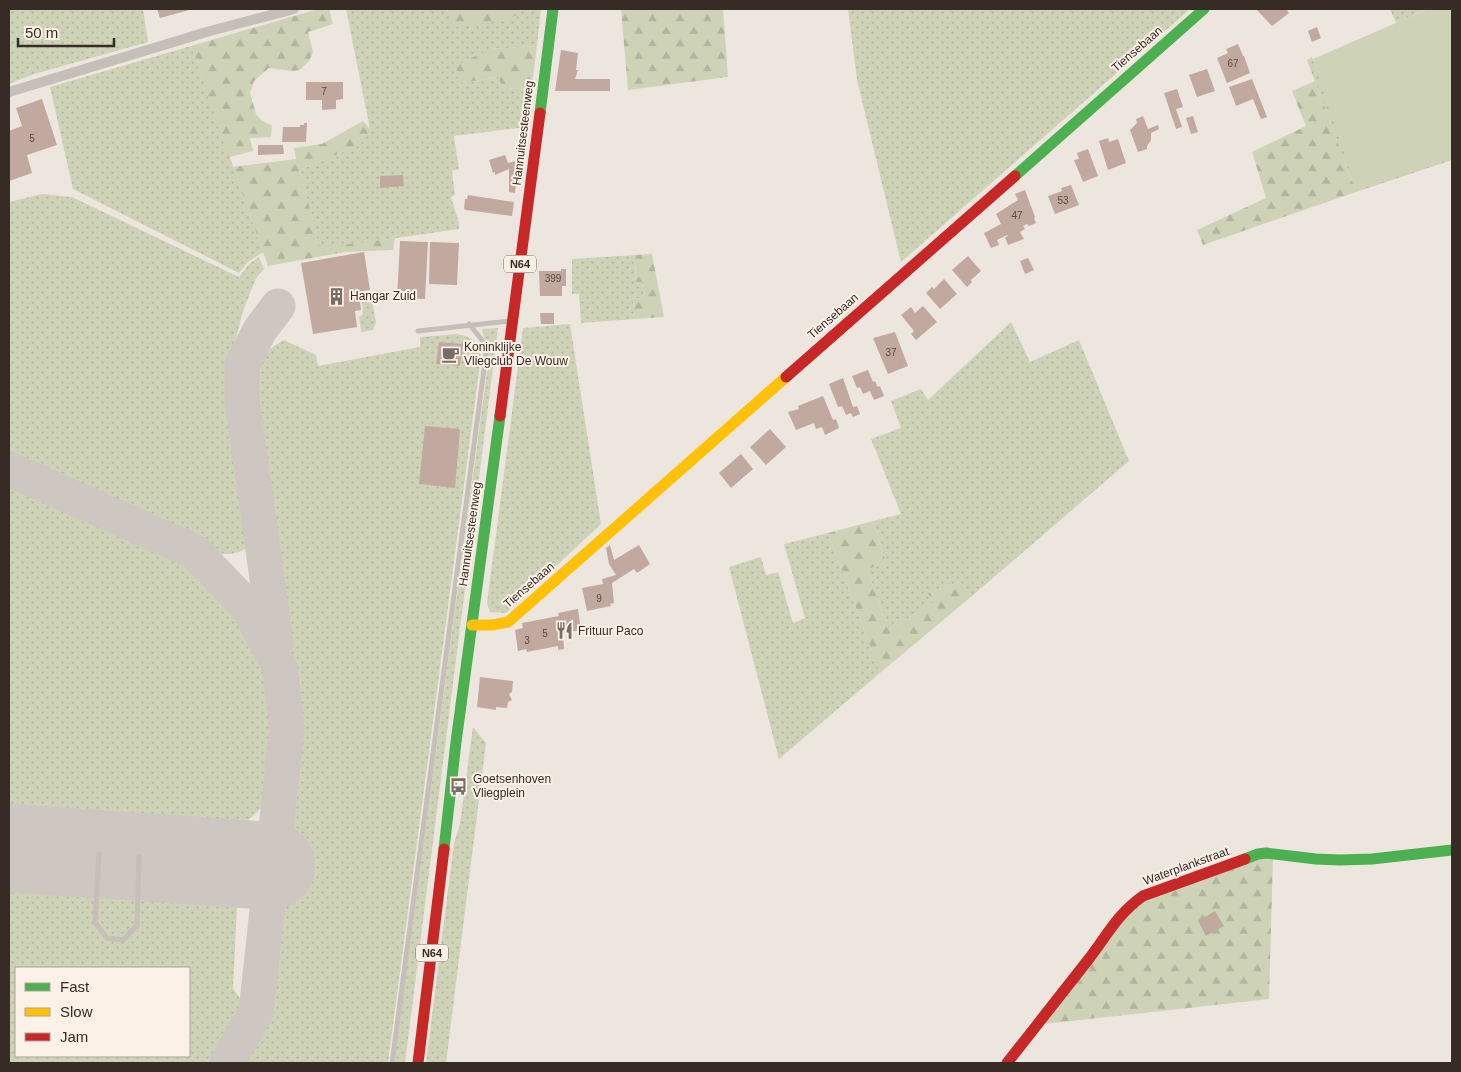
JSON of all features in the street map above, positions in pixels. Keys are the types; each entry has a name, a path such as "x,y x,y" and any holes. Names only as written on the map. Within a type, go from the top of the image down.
{"street":[{"path":"9,92 210,31 294,9"},
{"name":"Hannuitsesteenweg","path":"418,1063 472,624 553,9"},
{"name":"Tiensebaan","path":"472,624 492,625 508,622 1204,9"},
{"name":"Waterplankstraat","path":"1007,1063 1116,921 1129,906 1143,896 1258,854 1274,853 1299,858 1334,860 1452,850"}],"lane":[{"path":"418,331 512,320"},
{"path":"392,1063 486,354 482,340 468,324"},
{"path":"99,854 95,922 107,938 123,940 136,925 139,857"}],"green space":[{"path":"9,9 143,9 148,42 31,75 9,84"},
{"path":"318,9 329,9 333,24 308,32 313,52 309,61 300,70 291,71 269,68 254,81 250,93 256,114 261,120 272,126 271,137 250,138 253,151 229,157 191,46"},
{"path":"346,9 447,9 446,11 519,14 521,9 541,9 537,46 490,49 463,83 498,77 503,88 522,89 531,93 527,127 454,136 459,169 452,171 455,195 451,197 459,229 320,249 300,170 357,146 370,129"},
{"path":"447,9 521,9 519,14 508,19 456,27 450,21"},
{"path":"621,9 723,9 728,77 628,90"},
{"path":"848,9 1190,9 901,262 857,80"},
{"path":"1390,9 1427,9 1396,23"},
{"path":"1428,9 1452,9 1452,159 1357,190 1313,59"},
{"path":"191,46 263,252 248,262 239,273 73,189 50,87"},
{"path":"537,46 531,93 522,89 503,88 498,77 463,83 458,77 457,65 490,49"},
{"path":"1312,57 1358,172 1452,130 1452,160 1356,192 1307,60"},
{"path":"1315,81 1356,192 1203,245 1197,230 1266,198 1252,152 1306,126 1292,91"},
{"path":"363,121 370,129 365,140 357,146 300,170 320,248 395,238 393,250 345,252 268,266 233,167 296,159 294,148 322,144"},
{"path":"42,194 72,197 239,277 249,264 259,257 264,269 256,278 243,311 233,350 233,382 255,528 249,545 241,551 223,554 9,460 9,202"},
{"path":"652,254 664,317 635,319 633,299 644,298 642,282 636,282 635,255"},
{"path":"635,255 636,282 642,282 644,298 633,299 635,319 581,323 579,294 572,294 572,259"},
{"path":"372,300 376,322 373,330 361,332 359,317 363,314 362,302"},
{"path":"1011,322 1030,362 1079,340 1129,461 972,596 960,582 929,593 933,603 889,630 867,569 886,563 873,521 901,514 871,439 901,428 891,401 921,389 928,400"},
{"path":"570,324 601,524 506,613 490,612 487,603 523,328"},
{"path":"498,328 405,1063 394,1063 489,357 482,329"},
{"path":"457,334 466,336 474,341 479,347 481,356 388,1063 236,1063 267,1005 272,986 292,723 286,637 251,401 254,372 266,352 284,340 316,355 318,366 420,347 420,337"},
{"path":"9,477 183,554 209,580 233,610 261,658 271,684 275,711 273,771 269,794 265,802 246,822 230,830 214,832 9,819"},
{"path":"873,521 886,563 867,569 889,630 933,603 928,593 960,582 972,596 880,673 828,533"},
{"path":"828,533 880,673 779,759 729,567 761,557 766,575 778,572 793,623 805,618 784,544"},
{"path":"473,727 486,743 446,1063 426,1063 454,843 460,824"},
{"path":"1264,857 1273,857 1269,999 1044,1024 1135,906"},
{"path":"9,881 206,894 219,896 237,906 233,989 248,1008 218,1063 9,1063"}],"building":[{"path":"157,9 193,9 160,18"},
{"path":"1256,9 1286,9 1289,13 1272,26"},
{"path":"1317,27 1321,38 1312,42 1308,31"},
{"path":"1238,44 1250,73 1227,83 1217,58 1228,53 1226,49"},
{"path":"561,50 578,53 576,70 578,70 575,79 610,79 610,91 555,91"},
{"path":"1207,69 1215,91 1197,97 1189,75"},
{"path":"1252,79 1267,117 1261,119 1253,99 1236,106 1229,87"},
{"path":"306,82 343,82 343,99 336,100 336,109 322,110 322,100 306,100"},
{"path":"1177,89 1183,107 1176,109 1182,127 1176,129 1164,93"},
{"path":"42,99 57,145 27,155 32,173 9,181 9,131 22,126 16,108"},
{"path":"1143,116 1148,129 1158,125 1159,129 1151,133 1151,140 1147,149 1138,152 1130,130 1137,123 1136,119"},
{"path":"1193,116 1198,132 1191,134 1186,118"},
{"path":"307,123 306,142 282,142 283,127 300,127"},
{"path":"1108,138 1109,142 1118,139 1126,163 1108,170 1099,141"},
{"path":"258,145 283,145 284,154 258,155"},
{"path":"1088,149 1098,176 1083,182 1074,160 1079,159 1077,153"},
{"path":"505,155 508,163 519,160 515,193 509,192 509,169 495,175 489,160"},
{"path":"403,175 404,186 380,188 380,176"},
{"path":"1071,185 1079,205 1055,214 1048,196 1062,191 1061,188"},
{"path":"1025,190 1036,223 1023,226 1025,229 1020,232 1024,239 1008,245 1005,237 1007,235 997,240 999,245 991,248 984,233 1001,224 996,214 1018,200 1015,194"},
{"path":"468,195 514,202 512,216 466,210 464,209 465,199 467,199"},
{"path":"400,241 428,242 425,299 397,298"},
{"path":"430,242 459,243 457,285 429,284"},
{"name":"Hangar Zuid","path":"364,252 370,290 364,291 366,300 360,301 361,310 355,311 357,327 313,334 301,263"},
{"path":"968,256 981,271 971,280 972,282 967,287 952,270"},
{"path":"1028,258 1034,270 1025,274 1020,261"},
{"path":"561,269 566,269 566,286 562,286 562,296 540,296 539,271 561,271"},
{"path":"944,279 957,294 940,309 926,293 932,287 934,289"},
{"path":"923,306 937,322 916,340 911,334 914,331 901,315 911,307 915,313"},
{"path":"540,313 554,313 554,324 541,324"},
{"path":"895,332 908,366 888,374 873,338"},
{"name":"Koninklijke Vliegclub De Wouw","path":"439,342 463,344 460,366 436,364"},
{"path":"868,370 873,382 875,381 878,387 880,386 884,396 874,400 870,391 863,394 860,387 857,388 852,376"},
{"path":"843,378 853,407 857,406 860,414 853,417 851,413 846,415 842,406 838,407 829,384"},
{"path":"823,396 833,420 836,419 839,428 825,435 822,427 816,429 814,423 796,430 788,412 799,409 798,406"},
{"path":"425,426 460,429 455,488 419,484"},
{"path":"770,429 786,447 766,465 750,447"},
{"path":"741,454 753,469 731,488 719,473"},
{"path":"610,545 614,560 639,545 650,564 637,573 634,569 612,583 614,603 610,604 611,606 587,611 582,588 603,584 602,579 616,575 609,564 606,548"},
{"path":"578,609 581,630 563,633 564,649 558,650 558,646 527,652 526,649 518,651 515,630 523,628 522,623 559,616 558,613"},
{"path":"480,677 513,681 512,692 509,694 512,700 508,702 507,708 496,707 496,710 477,707"},
{"path":"1215,911 1224,926 1206,936 1198,921"}],"taxiway":[{"path":"276,643 242,399 242,365 260,330 278,306"},
{"path":"9,469 195,552 248,607 280,668 287,727 256,1012 227,1063"}],"runway":[{"path":"9,848 271,866"}],"traffic: fast":[{"path":"540,113 553,9"},
{"path":"1015,176 1204,9"},
{"path":"444,849 456,742 500,416"},
{"path":"1245,859 1266,853 1316,859 1372,859 1452,850"}],"traffic: slow":[{"path":"472,625 492,625 508,622 786,377"}],"traffic: jam":[{"path":"500,416 540,113"},
{"path":"786,377 1015,176"},
{"path":"418,1063 444,849"},
{"path":"1007,1063 1113,926 1134,903 1143,896 1245,859"}],"place":[{"name":"Hangar Zuid","path":"336,296"},
{"name":"Koninklijke Vliegclub De Wouw","path":"450,354"},
{"name":"Frituur Paco","path":"564,631"},
{"name":"Goetsenhoven Vliegplein","path":"459,786"}]}
